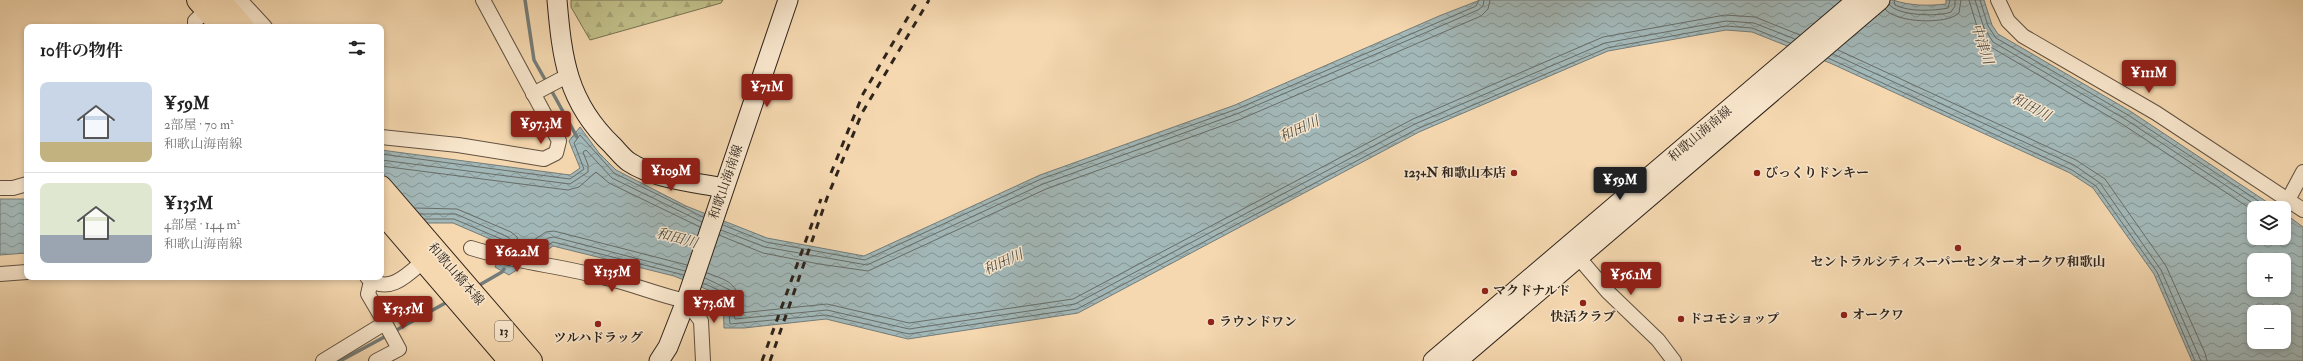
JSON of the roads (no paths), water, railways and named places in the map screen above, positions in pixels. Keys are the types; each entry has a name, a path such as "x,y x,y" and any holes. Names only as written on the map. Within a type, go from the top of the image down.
{"main road":[{"path":"557,0 562,79 600,134 629,162 656,173 723,188"},
{"name":"和歌山海南線","path":"659,361 668,347 687,297 788,0"},
{"name":"和歌山海南線","path":"1796,62 1857,0"},
{"name":"和歌山海南線","path":"1457,361 1574,252 1796,62 1880,0"},
{"path":"205,9 219,24"},
{"path":"205,9 237,24"},
{"name":"和歌山橋本線","path":"384,191 471,305 510,361"},
{"name":"和歌山橋本線","path":"384,215 409,244 430,253"},
{"name":"和歌山海南線","path":"1433,361 1574,252"},
{"name":"和歌山橋本線","path":"471,305 531,361"}],"street":[{"path":"240,0 262,24"},
{"path":"384,137 458,145 544,158 556,153 559,141 537,92 484,0"},
{"path":"1998,0 2008,21 2023,36 2156,113 2303,210"},
{"path":"537,92 562,79"},
{"path":"2288,200 2303,172"},
{"path":"0,188 13,188 24,185"},
{"path":"471,248 496,256 607,278 660,296 687,297 700,320 703,361"},
{"path":"1574,252 1608,292 1658,340 1674,361"},
{"path":"372,280 384,285 397,282 430,253"},
{"path":"0,274 24,272"},
{"path":"369,280 368,294 399,350 376,361"},
{"path":"323,361 385,323"}],"water":[{"path":"1480,0 1893,0 1926,5 1946,4 1946,0 1984,0 1992,25 1998,34 2130,111 2265,201 2247,201 2247,245 2291,245 2291,218 2303,227 2303,361 2192,361 2154,274 2093,188 2070,173 1830,63 1752,32 1726,30 1608,51 1419,132 1078,313 908,339 826,319 744,328 724,328 723,296 674,276 553,246 509,275 495,267 504,245 453,223 384,223 384,150 570,175 580,168 569,141 580,127 599,153 616,170 686,206 767,238 864,256 1040,175 1235,105 1439,16"},
{"path":"0,199 24,199 24,253 0,255"}],"waterway":[{"path":"525,0 534,60 547,83"},
{"path":"550,88 577,137"},
{"path":"476,287 502,272 504,269"},
{"path":"393,332 449,301"},
{"path":"340,361 388,335"}],"railway":[{"path":"831,173 863,94 918,0"},
{"path":"770,361 827,198 862,113 929,0"},
{"path":"762,361 821,199"}],"place":[{"name":"123+N 和歌山本店","path":"1514,173"},
{"name":"びっくりドンキー","path":"1757,173"},
{"name":"セントラルシティスーパーセンターオークワ和歌山","path":"1958,248"},
{"name":"マクドナルド","path":"1485,291"},
{"name":"快活クラブ","path":"1583,303"},
{"name":"オークワ","path":"1844,315"},
{"name":"ドコモショップ","path":"1681,319"},
{"name":"ラウンドワン","path":"1211,322"},
{"name":"ツルハドラッグ","path":"598,324"}],"water label":[{"name":"中津川","path":"1982,44"},
{"name":"和田川","path":"2031,107"},
{"name":"和田川","path":"1299,129"},
{"name":"和田川","path":"677,238"},
{"name":"和田川","path":"1003,262"}]}
